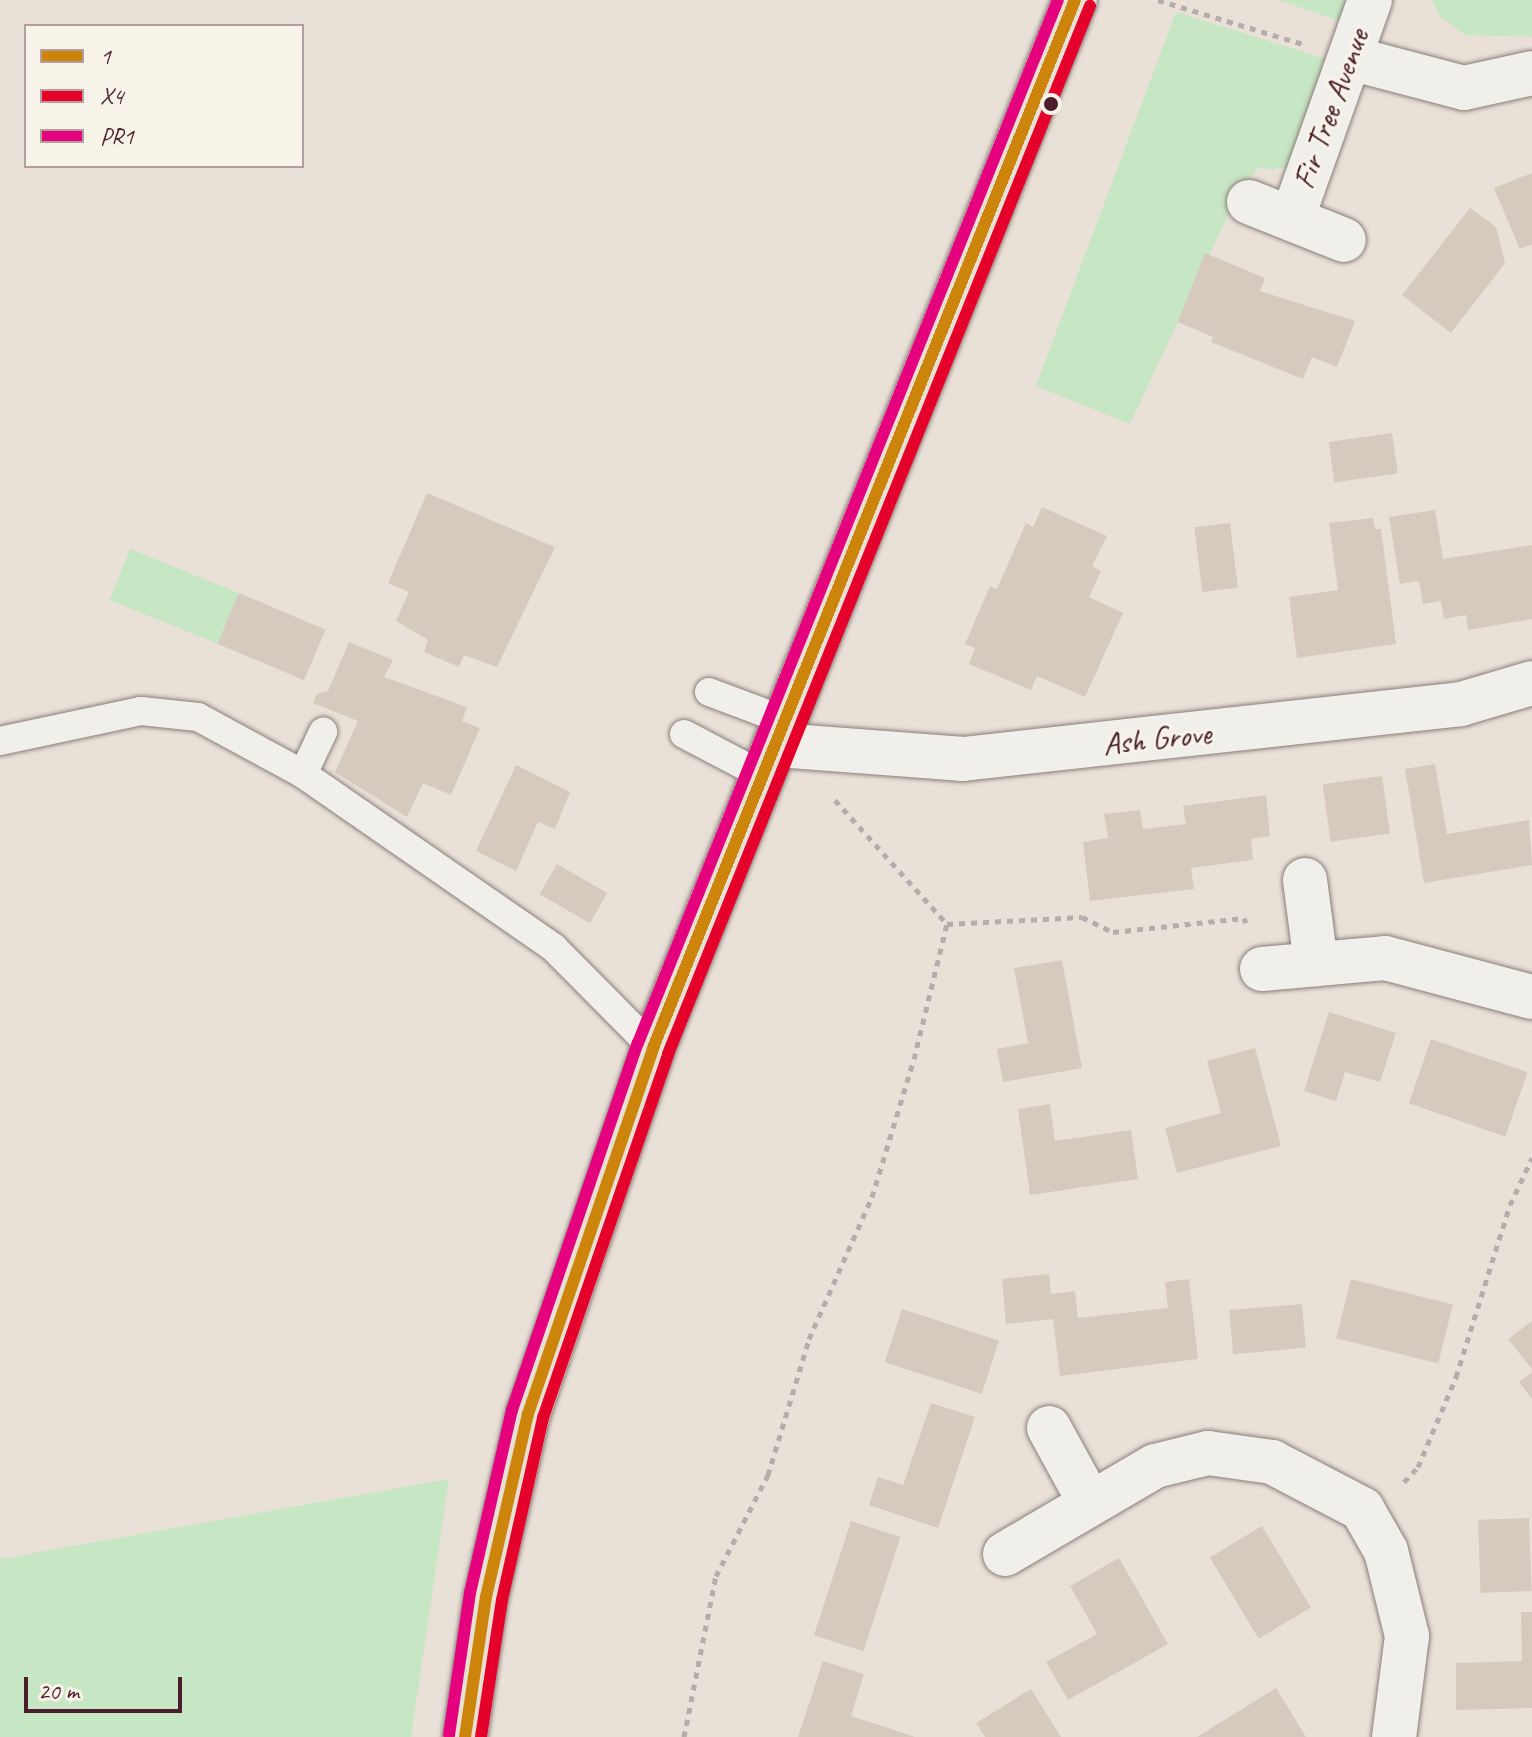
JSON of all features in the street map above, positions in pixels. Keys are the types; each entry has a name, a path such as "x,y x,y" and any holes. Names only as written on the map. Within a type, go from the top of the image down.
{"highway":[{"path":"465,1737 486,1597 528,1414 653,1048 1075,0"}],"street":[{"name":"Fir Tree Avenue","path":"1292,219 1370,0"},
{"path":"1350,58 1464,88 1532,73"},
{"name":"Fir Tree Avenue","path":"1249,202 1344,240"},
{"name":"Ash Grove","path":"775,747 963,759 1461,704 1532,683"},
{"path":"1305,880 1316,964"},
{"path":"1262,969 1385,958 1532,997"},
{"path":"1049,1428 1089,1501"},
{"path":"1005,1554 1089,1501 1155,1466 1208,1453 1272,1462 1362,1509 1386,1551 1407,1636 1394,1737"}],"lane":[{"path":"709,692 775,747"},
{"path":"0,741 141,711 198,717 303,774 554,948 653,1048"},
{"path":"303,774 323,732"},
{"path":"684,734 775,747"}],"path":[{"path":"1158,0 1350,58"},
{"path":"775,747 837,801 947,924"},
{"path":"947,924 1082,917 1113,932 1244,918 1262,969"},
{"path":"684,1737 716,1576 768,1475 809,1339 872,1197 914,1059 947,924"},
{"path":"1370,1522 1418,1467 1456,1377 1510,1205 1532,1158"}],"green space":[{"path":"1278,0 1348,0 1340,21"},
{"path":"1432,0 1532,0 1532,37 1465,35 1440,16"},
{"path":"1176,12 1326,59 1288,166 1272,170 1259,167 1236,198 1130,424 1036,386"},
{"path":"130,549 239,593 219,644 109,600"},
{"path":"449,1479 411,1737 0,1737 0,1559"}],"building":[{"path":"1532,173 1532,244 1520,249 1494,188"},
{"path":"1470,208 1496,227 1505,263 1451,333 1402,295"},
{"path":"1205,253 1265,278 1260,291 1355,321 1337,367 1312,357 1303,379 1211,342 1213,337 1178,322"},
{"path":"1392,433 1398,474 1334,483 1329,442"},
{"path":"427,493 555,547 497,667 464,655 459,667 424,652 428,640 396,621 409,592 388,583"},
{"path":"1042,507 1107,536 1092,566 1101,571 1089,597 1123,613 1085,697 1037,676 1031,690 969,664 975,648 965,644 990,586 997,589 1026,523 1033,527"},
{"path":"1435,510 1443,559 1532,545 1532,619 1468,630 1466,615 1444,619 1441,601 1423,604 1419,581 1400,584 1389,517"},
{"path":"1373,518 1375,529 1381,529 1396,644 1297,658 1289,597 1338,590 1329,523"},
{"path":"1230,523 1238,588 1202,592 1194,527"},
{"path":"239,593 326,630 304,680 218,644"},
{"path":"349,642 393,660 384,677 467,707 462,721 480,728 451,795 423,783 407,817 335,772 358,721 313,703 317,694 328,691"},
{"path":"1435,764 1447,834 1529,820 1532,865 1424,883 1405,769"},
{"path":"516,765 570,792 555,829 538,822 516,871 476,851"},
{"path":"1382,776 1390,833 1331,842 1323,784"},
{"path":"1266,795 1270,836 1251,839 1253,860 1191,868 1194,889 1090,901 1083,842 1108,838 1104,814 1140,810 1143,829 1186,824 1183,806"},
{"path":"557,864 607,893 590,923 540,894"},
{"path":"1062,960 1082,1068 1003,1082 997,1049 1028,1043 1014,968"},
{"path":"1329,1012 1396,1033 1380,1082 1345,1072 1336,1101 1304,1091"},
{"path":"1431,1039 1527,1072 1505,1137 1409,1103"},
{"path":"1255,1048 1281,1146 1177,1173 1165,1128 1221,1113 1207,1061"},
{"path":"1050,1104 1055,1141 1131,1130 1138,1179 1030,1195 1018,1109"},
{"path":"1049,1274 1051,1294 1075,1291 1078,1318 1168,1308 1165,1282 1189,1279 1198,1359 1060,1376 1053,1319 1006,1324 1002,1279"},
{"path":"1351,1279 1453,1304 1438,1364 1336,1338"},
{"path":"1302,1304 1306,1348 1233,1354 1229,1310"},
{"path":"902,1309 999,1341 982,1394 885,1362"},
{"path":"1532,1321 1532,1369 1508,1339"},
{"path":"1532,1372 1532,1399 1519,1382"},
{"path":"931,1403 975,1417 938,1528 869,1505 878,1477 903,1485"},
{"path":"1529,1518 1532,1591 1481,1593 1478,1520"},
{"path":"851,1521 900,1537 863,1651 814,1635"},
{"path":"1262,1526 1311,1607 1259,1639 1210,1557"},
{"path":"1119,1558 1168,1644 1068,1700 1046,1662 1097,1634 1070,1586"},
{"path":"1521,1612 1532,1612 1532,1708 1456,1710 1456,1663 1522,1661"},
{"path":"823,1661 864,1674 851,1716 915,1737 798,1737"},
{"path":"1276,1688 1306,1737 1197,1737"},
{"path":"1031,1689 1061,1737 985,1737 976,1723"}],"transit line":[{"name":"PR1","path":"449,1735 470,1593 512,1410 638,1043 1058,0"},
{"name":"1","path":"465,1737 486,1597 528,1414 653,1048 1075,0"},
{"name":"X4","path":"481,1737 502,1600 543,1418 668,1054 1090,6"}]}
